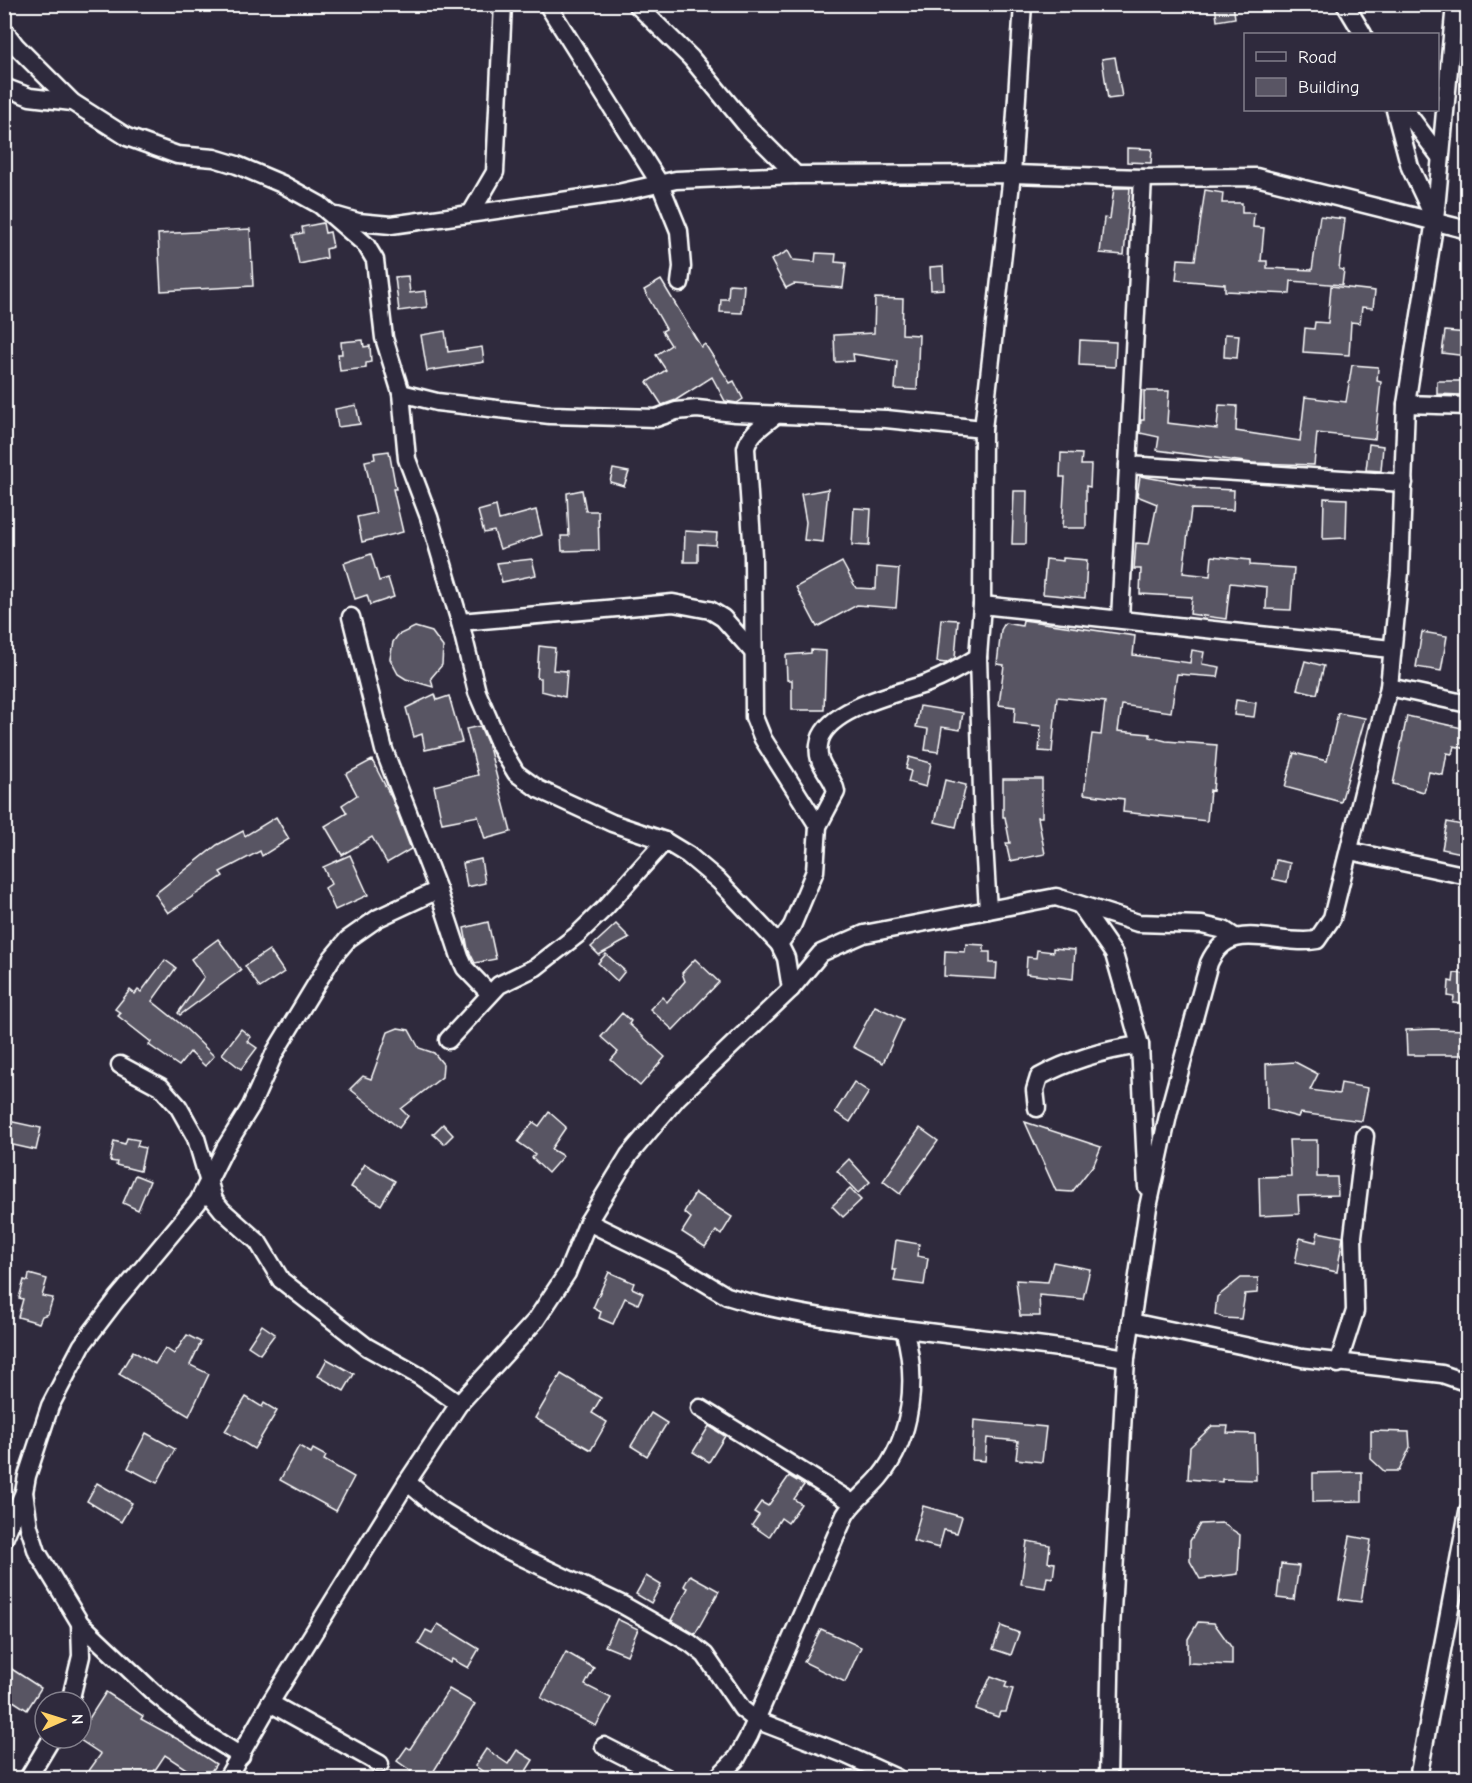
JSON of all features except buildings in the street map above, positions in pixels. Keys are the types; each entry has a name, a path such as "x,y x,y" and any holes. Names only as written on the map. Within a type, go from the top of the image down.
{"street":[{"path":"471,213 495,172 503,4"},
{"path":"547,4 660,184 679,231 682,267 680,283"},
{"path":"636,4 665,31 753,134 796,175"},
{"path":"988,910 983,837 978,657 982,605 983,429 1012,174 1023,4"},
{"path":"1346,4 1363,33"},
{"path":"227,1779 270,1703 407,1482 459,1404 536,1320 567,1273 588,1222 629,1155 677,1098 791,989 821,953 844,940 864,934 1056,897 1138,923 1202,926 1224,930 1233,936 1293,941 1317,940 1326,931 1332,918 1350,851 1389,687 1400,572 1406,404 1435,220 1455,4"},
{"path":"4,30 16,46 72,102 127,137 177,154 214,158 237,165 298,191 332,214 366,245 375,260 384,338 401,393 407,459 429,517 460,622 477,692 501,747 516,772 555,798 612,823 665,841 688,855 719,881 779,944 786,957 791,989"},
{"path":"4,87 30,96 72,102"},
{"path":"1395,111 1410,167 1435,220"},
{"path":"1407,111 1440,157"},
{"path":"332,214 358,222 391,225 618,193 660,184 730,177 1012,174 1143,178 1256,177 1435,220 1467,230"},
{"path":"1120,619 1143,178"},
{"path":"401,393 437,402 550,415 656,418 676,411 698,409 886,418 983,429"},
{"path":"1406,404 1467,406"},
{"path":"777,414 748,439 747,448 753,556 753,704 756,725 818,826"},
{"path":"1128,465 1404,483"},
{"path":"460,622 673,603 710,610 723,618 754,653"},
{"path":"982,605 1391,649"},
{"path":"351,617 384,750 438,890 465,968 490,994"},
{"path":"779,944 792,926 815,871 818,826 836,792 823,771 820,757 820,740 830,725 848,712 944,676 978,657"},
{"path":"1389,687 1467,704"},
{"path":"448,1040 499,985 536,967 577,935 606,907 665,841"},
{"path":"1350,851 1467,876"},
{"path":"4,1539 24,1492 34,1451 51,1406 82,1346 117,1299 198,1202 225,1148 252,1106 275,1052 332,958 348,939 378,918 438,890"},
{"path":"1080,905 1114,954 1140,1045 1148,1207"},
{"path":"1108,1779 1111,1629 1126,1358 1148,1207 1169,1111 1209,963 1222,942 1233,936"},
{"path":"1037,1108 1035,1090 1039,1077 1081,1059 1118,1048 1140,1045"},
{"path":"120,1065 161,1087 178,1106 195,1138 208,1184 222,1210 258,1242 281,1280 367,1347 419,1376 459,1404"},
{"path":"1338,1364 1355,1311 1353,1236 1365,1136"},
{"path":"588,1222 672,1263 727,1296 771,1308 904,1329 1060,1347 1126,1358"},
{"path":"1131,1322 1338,1364 1442,1374 1467,1383"},
{"path":"729,1779 736,1758 756,1720 853,1503 879,1478 893,1456 902,1433 913,1376 904,1329"},
{"path":"700,1408 853,1503"},
{"path":"407,1482 438,1508 505,1549 621,1604 690,1642 705,1655 742,1708 756,1720 844,1754 897,1779"},
{"path":"24,1492 29,1527 37,1552 80,1623 153,1692 193,1725 241,1756"},
{"path":"1418,1779 1467,1512"},
{"path":"73,1690 81,1656 80,1623"},
{"path":"270,1703 380,1764"},
{"path":"604,1746 667,1779"},
{"path":"28,1779 45,1750"},
{"path":"717,1779 736,1758"}]}
